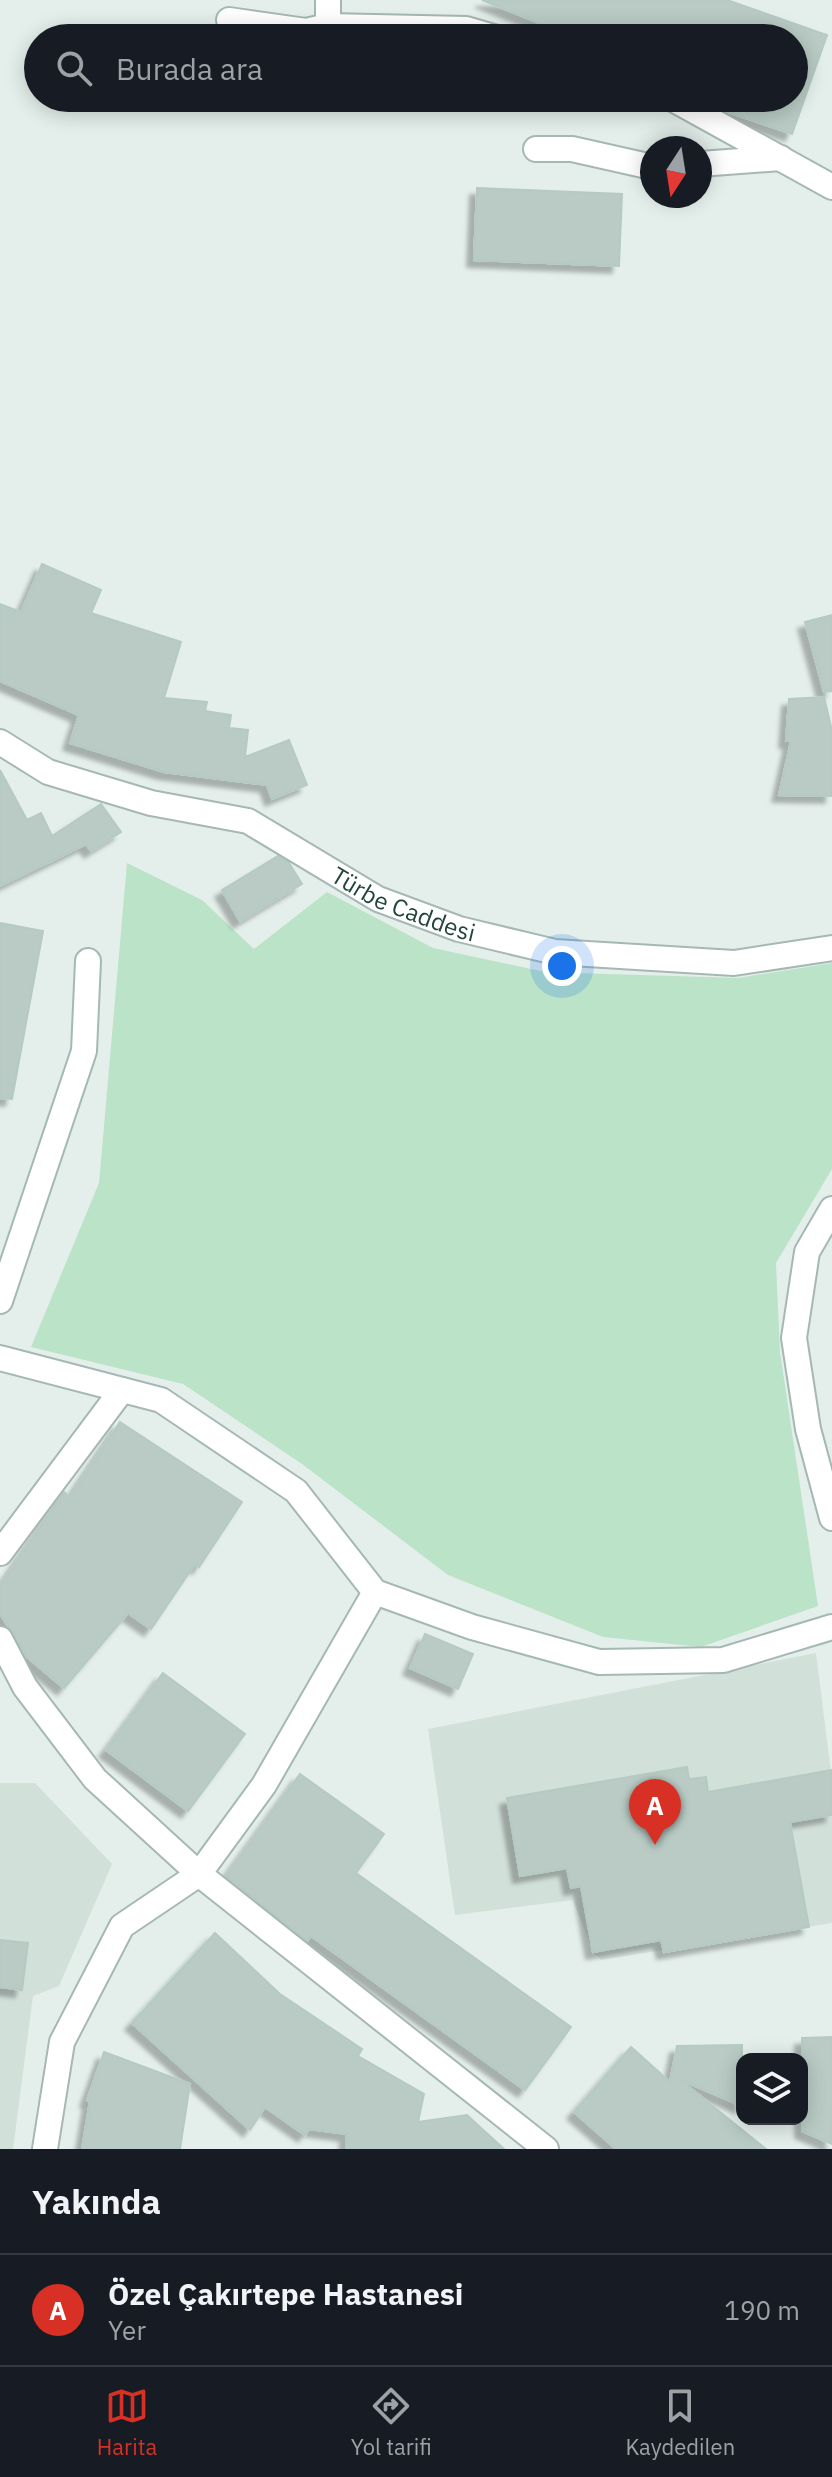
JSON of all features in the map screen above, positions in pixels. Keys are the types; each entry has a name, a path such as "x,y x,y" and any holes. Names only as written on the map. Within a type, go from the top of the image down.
{"street":[{"path":"328,0 328,24"},
{"path":"229,20 257,24"},
{"path":"697,112 832,187"},
{"path":"536,149 572,149 640,164"},
{"path":"712,163 781,158"},
{"name":"Türbe Caddesi","path":"0,742 48,772 151,803 248,821 378,899 459,929 555,952 734,963 832,948"},
{"path":"0,1301 84,1051 88,961"},
{"path":"832,1209 807,1252 794,1338 808,1429 832,1518"},
{"path":"0,1358 161,1400 296,1491 375,1592 472,1627 599,1662 723,1660 832,1627"},
{"path":"0,1553 122,1390"},
{"path":"45,2149 62,2042 122,1926 199,1874 264,1785 375,1592"},
{"path":"0,1639 25,1687 95,1779 199,1874 546,2149"}],"shaded area":[{"path":"816,1653 832,1780 832,1923 601,1960 593,1952 573,1900 455,1915 428,1729"},
{"path":"0,1783 35,1783 112,1864 59,1986 33,1996 13,2149 0,2149"}],"green space":[{"path":"127,863 202,900 254,949 327,892 433,948 545,972 738,978 832,963 832,1169 776,1263 780,1352 818,1606 701,1647 603,1637 448,1575 302,1464 183,1384 31,1347 99,1183"}],"building":[{"path":"482,0 727,0 796,24 542,24"},
{"path":"808,28 827,35 808,89"},
{"path":"728,112 800,112 792,134"},
{"path":"477,188 622,194 619,266 474,260"},
{"path":"42,564 101,590 91,613 181,642 164,698 207,702 205,711 231,715 229,728 248,730 245,757 289,740 307,785 272,799 267,785 164,772 70,743 79,715 0,681 0,604 21,612"},
{"path":"832,615 832,691 824,692 805,622"},
{"path":"824,697 832,731 832,796 779,795 791,741 786,741 789,699"},
{"path":"0,770 27,820 41,813 52,836 101,804 121,832 91,851 86,844 0,886"},
{"path":"278,856 289,863 302,884 240,921 222,890"},
{"path":"0,923 43,931 12,1099 0,1098"},
{"path":"120,1422 242,1502 199,1567 195,1564 151,1629 128,1613 64,1688 26,1656 0,1613 0,1586 64,1492 70,1497"},
{"path":"425,1634 473,1654 458,1689 410,1668"},
{"path":"163,1673 245,1734 188,1811 106,1750"},
{"path":"687,1767 689,1779 706,1777 708,1792 832,1770 832,1815 790,1822 809,1927 664,1952 661,1940 593,1952 581,1886 571,1888 567,1868 520,1876 507,1798"},
{"path":"300,1774 384,1834 356,1873 571,2027 525,2090 311,1936 307,1941 226,1876"},
{"path":"215,1933 280,1994 362,2049 358,2056 424,2094 418,2122 467,2115 504,2149 346,2149 347,2134 309,2129 305,2135 265,2107 250,2130 132,2023"},
{"path":"0,1940 28,1943 22,1990 0,1987"},
{"path":"832,2037 832,2144 802,2131 802,2125 808,2125 808,2053 802,2053 802,2038"},
{"path":"742,2045 742,2053 736,2053 736,2103 679,2079 766,2149 616,2149 574,2112 631,2047 670,2082 677,2046"},
{"path":"104,2052 190,2084 180,2149 82,2149 90,2101 87,2100"}],"place":[{"name":"Özel Çakırtepe Hastanesi","path":"655,1845"}]}
